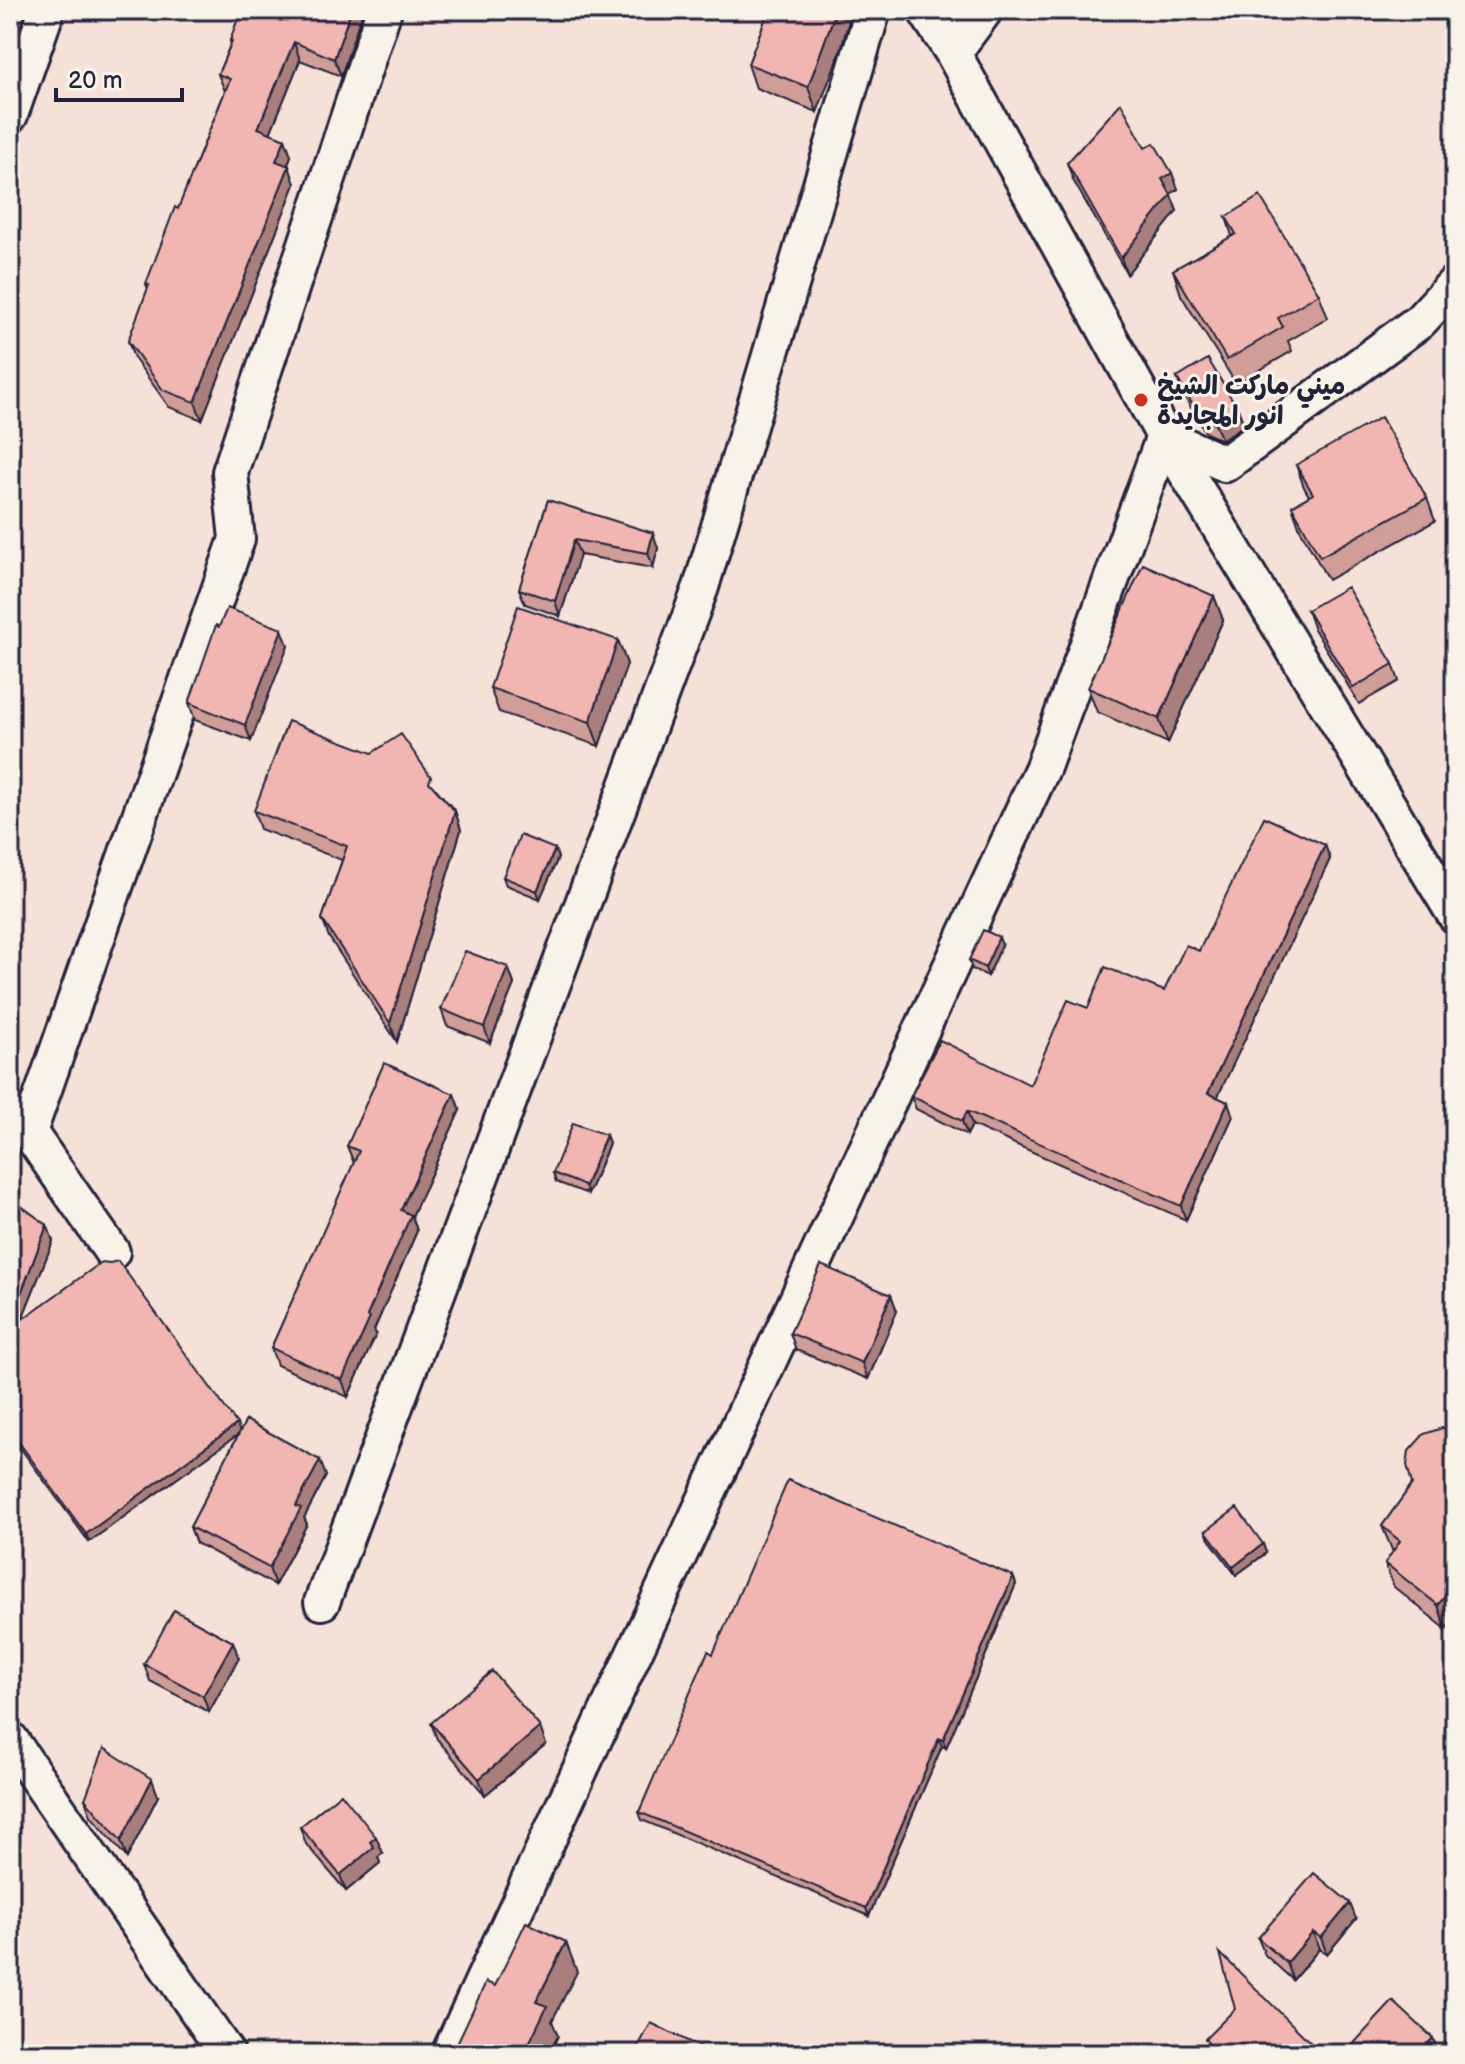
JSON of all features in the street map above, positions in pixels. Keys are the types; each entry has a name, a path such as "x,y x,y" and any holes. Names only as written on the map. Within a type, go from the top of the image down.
{"street":[{"path":"10,115 47,10"},
{"path":"112,1252 29,1132 237,539 230,472 384,10"},
{"path":"322,1602 701,587 873,10"},
{"path":"925,10 953,53 1164,436 1455,915"},
{"path":"953,53 985,10"},
{"path":"1164,436 1225,464 1420,321 1455,283"},
{"path":"449,2054 1043,767 1164,436"},
{"path":"10,1739 227,2054"}],"building":[{"path":"241,10 351,10 334,59 294,42 258,128 285,139 276,161 289,166 195,402 163,390 128,341 175,207 178,209 230,79 218,74"},
{"path":"769,10 836,10 808,87 748,64"},
{"path":"1121,103 1145,148 1154,143 1172,173 1162,179 1171,195 1121,258 1067,163"},
{"path":"1260,196 1319,294 1278,318 1283,327 1227,360 1173,270 1236,234 1226,217"},
{"path":"1208,359 1238,409 1215,424 1200,417 1177,378"},
{"path":"1381,417 1427,498 1320,557 1292,506 1313,494 1296,465"},
{"path":"548,500 653,533 648,553 574,540 555,601 519,589"},
{"path":"1143,564 1214,596 1159,719 1088,688"},
{"path":"1347,587 1393,664 1353,688 1307,610"},
{"path":"518,606 618,640 590,722 490,688"},
{"path":"227,608 282,629 245,725 189,703 216,625 219,627"},
{"path":"288,721 372,753 401,734 431,777 429,782 455,811 390,1023 322,919 347,846 254,811"},
{"path":"1264,817 1325,845 1208,1093 1228,1102 1181,1206 967,1111 962,1121 911,1096 940,1040 1030,1085 1068,1000 1088,1008 1105,967 1164,991 1186,945 1199,951"},
{"path":"520,835 555,849 537,891 503,877"},
{"path":"983,930 999,937 985,968 969,960"},
{"path":"465,951 508,967 484,1027 441,1009"},
{"path":"384,1063 454,1094 401,1210 411,1215 342,1380 271,1348 359,1151 347,1146"},
{"path":"573,1123 606,1135 585,1186 553,1173"},
{"path":"10,1198 47,1225 17,1304 10,1301"},
{"path":"118,1261 237,1424 86,1534 10,1430 10,1328 102,1262"},
{"path":"821,1265 891,1295 862,1363 790,1333"},
{"path":"246,1420 320,1460 296,1506 301,1508 269,1568 190,1527"},
{"path":"1442,1428 1455,1428 1455,1584 1438,1605 1385,1563 1400,1541 1382,1526 1412,1484 1407,1465 1409,1451 1424,1434"},
{"path":"788,1480 1013,1576 866,1908 639,1812 708,1651 713,1654"},
{"path":"1237,1508 1263,1544 1233,1567 1206,1531"},
{"path":"174,1610 233,1642 203,1696 144,1664"},
{"path":"492,1671 540,1727 479,1779 431,1723"},
{"path":"104,1748 152,1779 121,1841 85,1799"},
{"path":"341,1793 376,1837 370,1842 374,1847 340,1875 300,1827"},
{"path":"1314,1873 1350,1903 1321,1938 1313,1932 1287,1963 1258,1938"},
{"path":"526,1922 566,1942 536,2002 547,2006 524,2054 452,2054 486,1982 495,1986"},
{"path":"1220,1953 1322,2054 1199,2054 1209,2044 1205,2039 1235,2009"},
{"path":"1393,2001 1433,2038 1418,2054 1344,2054"},
{"path":"651,2023 714,2054 634,2054"}],"place":[{"name":"ميني ماركت الشيخ انور المجايدة","path":"1141,400"}]}
